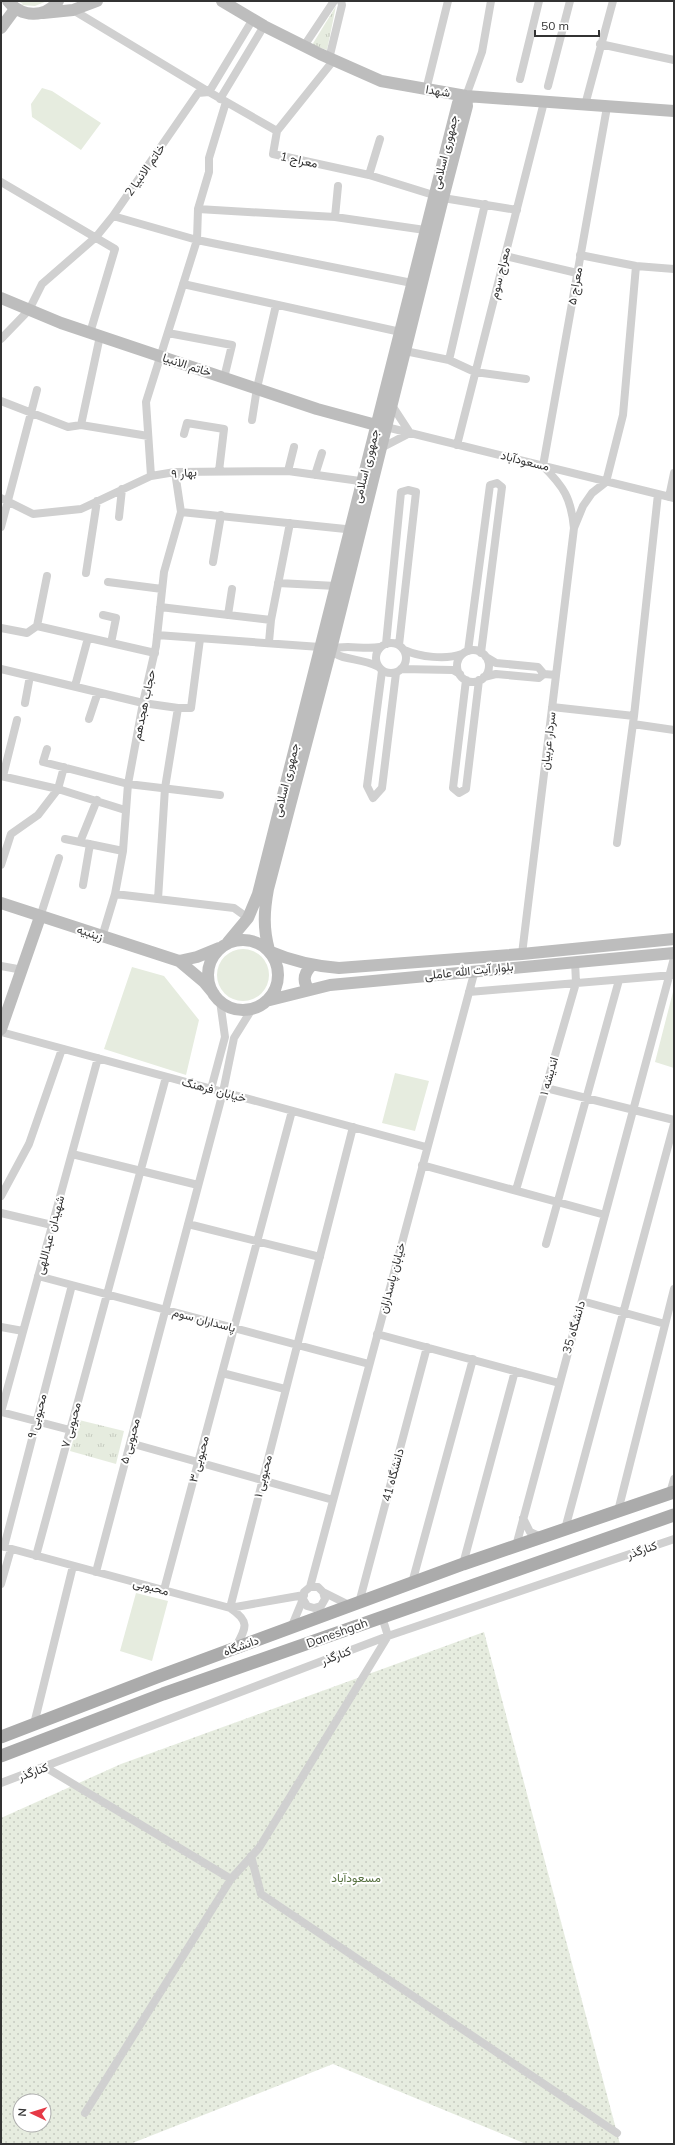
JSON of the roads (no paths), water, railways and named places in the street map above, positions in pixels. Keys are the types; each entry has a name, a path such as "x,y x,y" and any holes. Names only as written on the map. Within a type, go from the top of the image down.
{"main road":[{"path":"463,1564 672,1492"},
{"name":"Daneshgah","path":"1,1756 163,1694 382,1616 674,1515"},
{"name":"دانشگاه","path":"1,1737 157,1677 463,1564"},
{"path":"157,1677 163,1694"}],"street":[{"path":"40,13 49,10 58,1"},
{"path":"1,28 11,5 32,14 73,10 97,1"},
{"name":"شهدا","path":"222,1 253,18 264,26 331,60 380,81 466,96 674,111"},
{"path":"304,46 334,1"},
{"path":"331,60 342,5 341,1"},
{"path":"426,90 448,1"},
{"path":"466,96 482,52 492,1"},
{"path":"520,79 539,1"},
{"path":"548,86 570,1"},
{"path":"585,105 600,44 613,1"},
{"path":"73,10 223,101 277,131"},
{"path":"209,92 253,18"},
{"path":"150,476 146,402 197,240 198,209 209,172 209,158 223,101 264,26"},
{"path":"600,44 674,60"},
{"name":"معراج 1","path":"331,60 277,131 273,154 369,175 438,197 517,210"},
{"name":"خاتم الانبیا 2","path":"1,339 29,310 42,284 96,237 113,216 198,93 209,92"},
{"name":"جمهوری اسلامی","path":"270,951 263,917 268,889 325,648 417,284 438,197 458,103 466,96"},
{"name":"معراج سوم","path":"457,444 544,102"},
{"name":"معراج ۵","path":"543,466 607,106"},
{"path":"369,175 380,139"},
{"path":"1,182 116,249 95,334 81,425"},
{"path":"336,217 338,186"},
{"name":"جمهوری اسلامی","path":"417,284 425,230 438,197"},
{"path":"449,360 485,204"},
{"path":"198,209 336,217 425,230"},
{"path":"113,216 197,240 417,284"},
{"path":"580,255 636,266 674,269"},
{"path":"505,256 577,273"},
{"path":"574,528 583,506 592,492 606,482 623,415 636,266"},
{"path":"183,284 404,333"},
{"name":"خاتم الانبیا","path":"1,298 95,334 224,378 317,409 381,426"},
{"path":"252,420 257,388 276,305"},
{"path":"168,333 232,345 224,378"},
{"name":"جمهوری اسلامی","path":"367,482 380,448 381,426 391,404 405,351 404,333"},
{"path":"405,351 449,360 475,372 526,379"},
{"path":"1,524 4,498 37,390"},
{"path":"1,401 30,414 68,427 81,425 148,436"},
{"path":"380,448 410,433 391,404"},
{"path":"184,434 187,423 224,429 219,471"},
{"name":"مسعودآباد","path":"381,426 672,498"},
{"path":"288,471 294,447"},
{"path":"315,475 322,453"},
{"path":"543,466 559,483 572,507 574,528"},
{"name":"بهار ۹","path":"4,498 33,514 81,509 97,500 150,476 175,472 288,471 367,482"},
{"name":"حجاب هجدهم","path":"102,937 115,894 123,851 128,784 143,702 155,652 164,572 181,512 175,472"},
{"path":"672,498 674,473"},
{"path":"460,674 458,664 465,653 490,485 497,483 502,488 484,655 488,668 481,679 466,789 459,793 453,788 466,680"},
{"path":"119,517 122,489"},
{"path":"408,490 416,492 401,648 406,660 398,671 382,788 372,798 367,786 380,669 375,656 383,645 402,492 408,490"},
{"path":"617,843 633,720 658,494"},
{"path":"86,573 97,500"},
{"path":"181,512 355,530"},
{"path":"213,562 221,516"},
{"path":"269,642 271,620 290,523"},
{"name":"سردار عربیان","path":"522,954 574,528"},
{"name":"جمهوری اسلامی","path":"224,945 248,918 258,894 325,648 336,586 355,530"},
{"path":"1,628 27,633 37,626 47,576"},
{"path":"108,582 162,589"},
{"path":"278,583 336,586"},
{"path":"228,615 232,589"},
{"path":"160,607 271,620"},
{"path":"103,615 116,618 111,643"},
{"path":"37,626 155,652"},
{"path":"157,635 200,639 269,642 325,648 342,646 366,649 383,645 401,648 411,653 453,657 465,653 484,655 496,663 538,667 544,674"},
{"path":"75,686 88,638"},
{"path":"1,668 143,702 178,708 191,708 200,639"},
{"path":"325,648 341,657 364,660 380,669 398,671 409,668 453,670 466,680 481,679 496,674 539,678 544,674 556,675"},
{"path":"25,703 30,676"},
{"path":"89,719 98,692"},
{"path":"552,706 633,720 674,730"},
{"path":"158,899 165,788 178,708"},
{"path":"17,720 2,776 58,789 125,810"},
{"path":"47,749 44,762 128,784 220,795"},
{"path":"1,864 10,834 38,815 58,789 64,767"},
{"path":"80,842 97,800"},
{"path":"64,839 123,851"},
{"path":"83,885 90,844"},
{"path":"1,1029 59,858"},
{"path":"115,894 234,908 248,918"},
{"name":"زینبیه","path":"1,903 40,917 179,961 204,982 217,997"},
{"name":"بلوار آیت‌ الله عاملی","path":"270,951 290,960 312,966 339,968 522,954 674,939"},
{"path":"179,961 197,957 238,940 250,940 262,944 270,951 277,964 278,974 277,985 266,1002 252,1008 238,1009 217,997"},
{"path":"211,1089 225,1037 217,997 210,985 209,970 213,956 224,945"},
{"name":"بلوار آیت‌ الله عاملی","path":"266,1002 330,985 475,970 674,953"},
{"name":"دانشگاه 35","path":"516,1546 558,1382 672,975 674,958"},
{"name":"اندیشه ۱","path":"516,1190 576,983 575,961"},
{"path":"1,966 22,970"},
{"path":"309,990 304,977 307,970 312,966"},
{"name":"خیابان پاسداران","path":"310,1587 426,1147 475,970"},
{"path":"469,992 672,975"},
{"path":"546,1244 619,980"},
{"name":"محبوبی ۵","path":"96,1572 223,1092 234,1038 252,1008"},
{"name":"خیابان فرهنگ","path":"1,1032 426,1147"},
{"path":"1,1196 29,1144 62,1049"},
{"name":"شهیدان عبداللهی","path":"1,1412 98,1058"},
{"name":"محبوبی ۷","path":"36,1556 166,1077"},
{"path":"546,1088 674,1120"},
{"name":"محبوبی ۳","path":"164,1590 292,1111"},
{"path":"565,1529 674,1124"},
{"name":"محبوبی ۱","path":"230,1608 353,1127"},
{"path":"72,1154 140,1172 198,1185"},
{"path":"422,1165 605,1215"},
{"path":"1,1213 52,1226"},
{"path":"188,1224 320,1257"},
{"name":"پاسداران سوم","path":"38,1276 369,1364"},
{"name":"محبوبی ۹","path":"1,1584 5,1547 35,1420 72,1285"},
{"path":"618,1511 674,1289"},
{"path":"582,1300 665,1324"},
{"path":"1,1327 23,1331"},
{"path":"377,1334 558,1382"},
{"name":"دانشگاه 41","path":"355,1604 427,1347"},
{"path":"412,1583 473,1359"},
{"path":"463,1564 515,1371"},
{"path":"222,1373 285,1389"},
{"path":"1,1412 70,1430"},
{"path":"130,1443 333,1500"},
{"path":"672,1492 674,1479"},
{"path":"523,1518 530,1532 541,1537"},
{"name":"کنارگذر","path":"1,1783 388,1636 674,1539"},
{"name":"محبوبی","path":"5,1547 230,1608 303,1597"},
{"path":"34,1724 73,1566"},
{"path":"291,1628 304,1592 310,1587 318,1587 323,1592 355,1604"},
{"path":"303,1597 307,1606 314,1608 321,1606 325,1599 323,1592"},
{"path":"230,1608 242,1616 245,1624 245,1631 235,1648"},
{"path":"85,2113 231,1879 263,1841 388,1636 382,1616"},
{"path":"45,1767 231,1879"},
{"path":"251,1856 261,1894 617,2133"}]}
